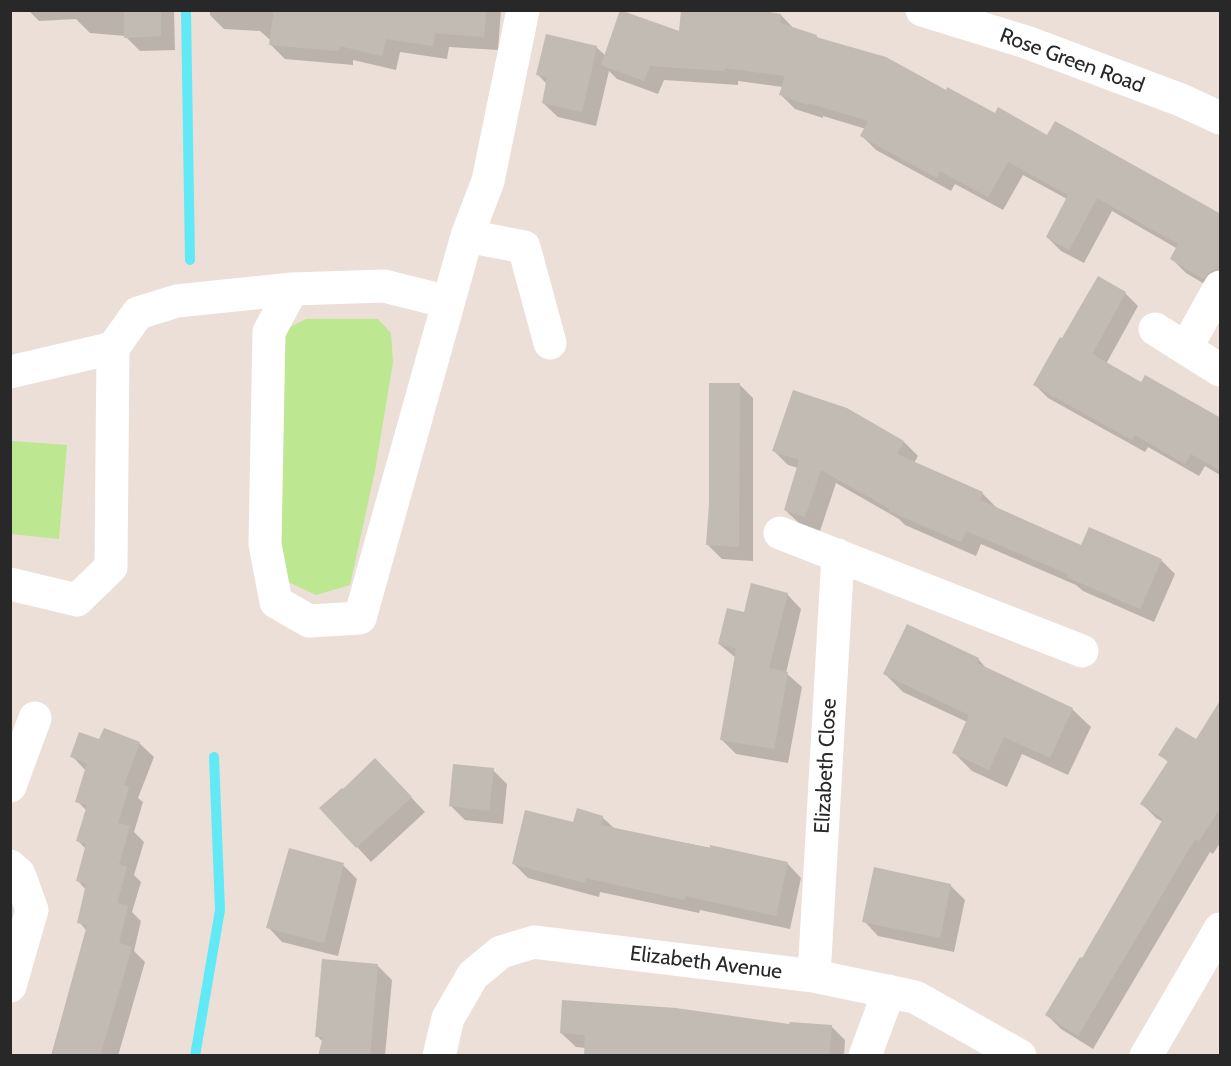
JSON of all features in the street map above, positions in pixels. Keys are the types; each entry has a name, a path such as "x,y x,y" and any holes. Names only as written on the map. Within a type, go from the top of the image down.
{"street":[{"path":"292,289 269,332 265,544 276,602 309,621 360,618 467,236 488,181 523,10"},
{"name":"Rose Green Road","path":"922,10 1026,42 1181,100 1221,118"},
{"path":"467,236 524,247 550,344"},
{"path":"10,584 76,600 111,567 113,348 138,313 177,301 292,289 384,286 448,303"},
{"path":"1186,348 1221,287"},
{"path":"1155,329 1221,370"},
{"path":"10,372 113,348"},
{"path":"780,533 1082,651"},
{"name":"Elizabeth Close","path":"814,976 838,555"},
{"path":"10,786 35,717"},
{"path":"10,866 19,874 32,910 10,986"},
{"path":"1146,1056 1221,929"},
{"name":"Elizabeth Avenue","path":"439,1056 448,1018 473,975 501,952 534,942 814,976 915,997 1020,1056"},
{"path":"865,1056 889,991"}],"green space":[{"path":"306,319 378,319 391,333 393,362 375,471 350,585 316,595 282,579 278,549 278,346 288,328"},
{"path":"12,441 67,445 59,539 11,534"}],"building":[{"path":"124,10 161,10 161,36 124,38"},
{"path":"274,10 486,10 484,37 435,33 433,46 386,39 382,56 340,46 339,51 269,45"},
{"path":"620,10 679,31 681,10 758,10 781,14 780,23 817,35 816,37 886,57 946,90 947,87 995,113 998,107 1047,135 1055,121 1221,214 1221,268 1211,271 1203,279 1170,259 1178,244 1097,198 1069,250 1046,237 1068,195 1008,162 988,197 940,171 937,178 860,136 868,121 779,95 785,76 725,68 724,71 650,66 644,81 601,65"},
{"path":"546,34 597,46 582,112 542,103 547,77 536,75"},
{"path":"1098,276 1126,292 1092,354 1141,382 1145,375 1221,418 1221,471 1191,454 1185,464 1135,435 1132,440 1033,385"},
{"path":"709,383 740,383 739,547 706,545 709,504"},
{"path":"793,390 847,408 904,441 897,454 983,492 980,500 1081,545 1089,527 1162,559 1140,609 1067,577 1068,574 966,531 961,542 889,511 890,509 821,470 805,517 784,510 799,460 772,451"},
{"path":"751,583 788,593 769,668 788,672 774,749 720,740 736,649 718,644 727,608 744,612"},
{"path":"907,624 979,658 977,663 1073,708 1050,758 1004,737 989,770 952,753 969,715 883,674"},
{"path":"1221,699 1221,807 1199,841 1195,839 1078,1036 1045,1015 1080,957 1082,958 1163,819 1140,804 1168,761 1158,755 1176,727 1196,739"},
{"path":"104,728 140,742 124,785 129,787 118,823 130,826 119,864 127,867 117,903 128,906 119,943 132,947 100,1056 51,1056 87,925 77,923 86,884 76,881 86,844 76,841 87,805 75,802 87,763 70,757 79,732 99,739"},
{"path":"375,758 412,797 356,848 319,808 343,789"},
{"path":"453,764 494,768 489,811 449,806"},
{"path":"577,808 603,816 601,825 788,862 776,916 685,896 685,900 586,878 585,883 512,864 525,810 573,822"},
{"path":"289,848 344,863 324,943 266,928"},
{"path":"874,867 951,884 940,938 862,922"},
{"path":"322,959 378,964 370,1056 318,1056 323,1037 315,1037"},
{"path":"562,1000 676,1008 789,1024 790,1022 832,1025 829,1056 584,1056 585,1035 560,1033"}],"waterway":[{"path":"186,10 190,260"},
{"path":"195,1056 220,910 214,757"}]}
